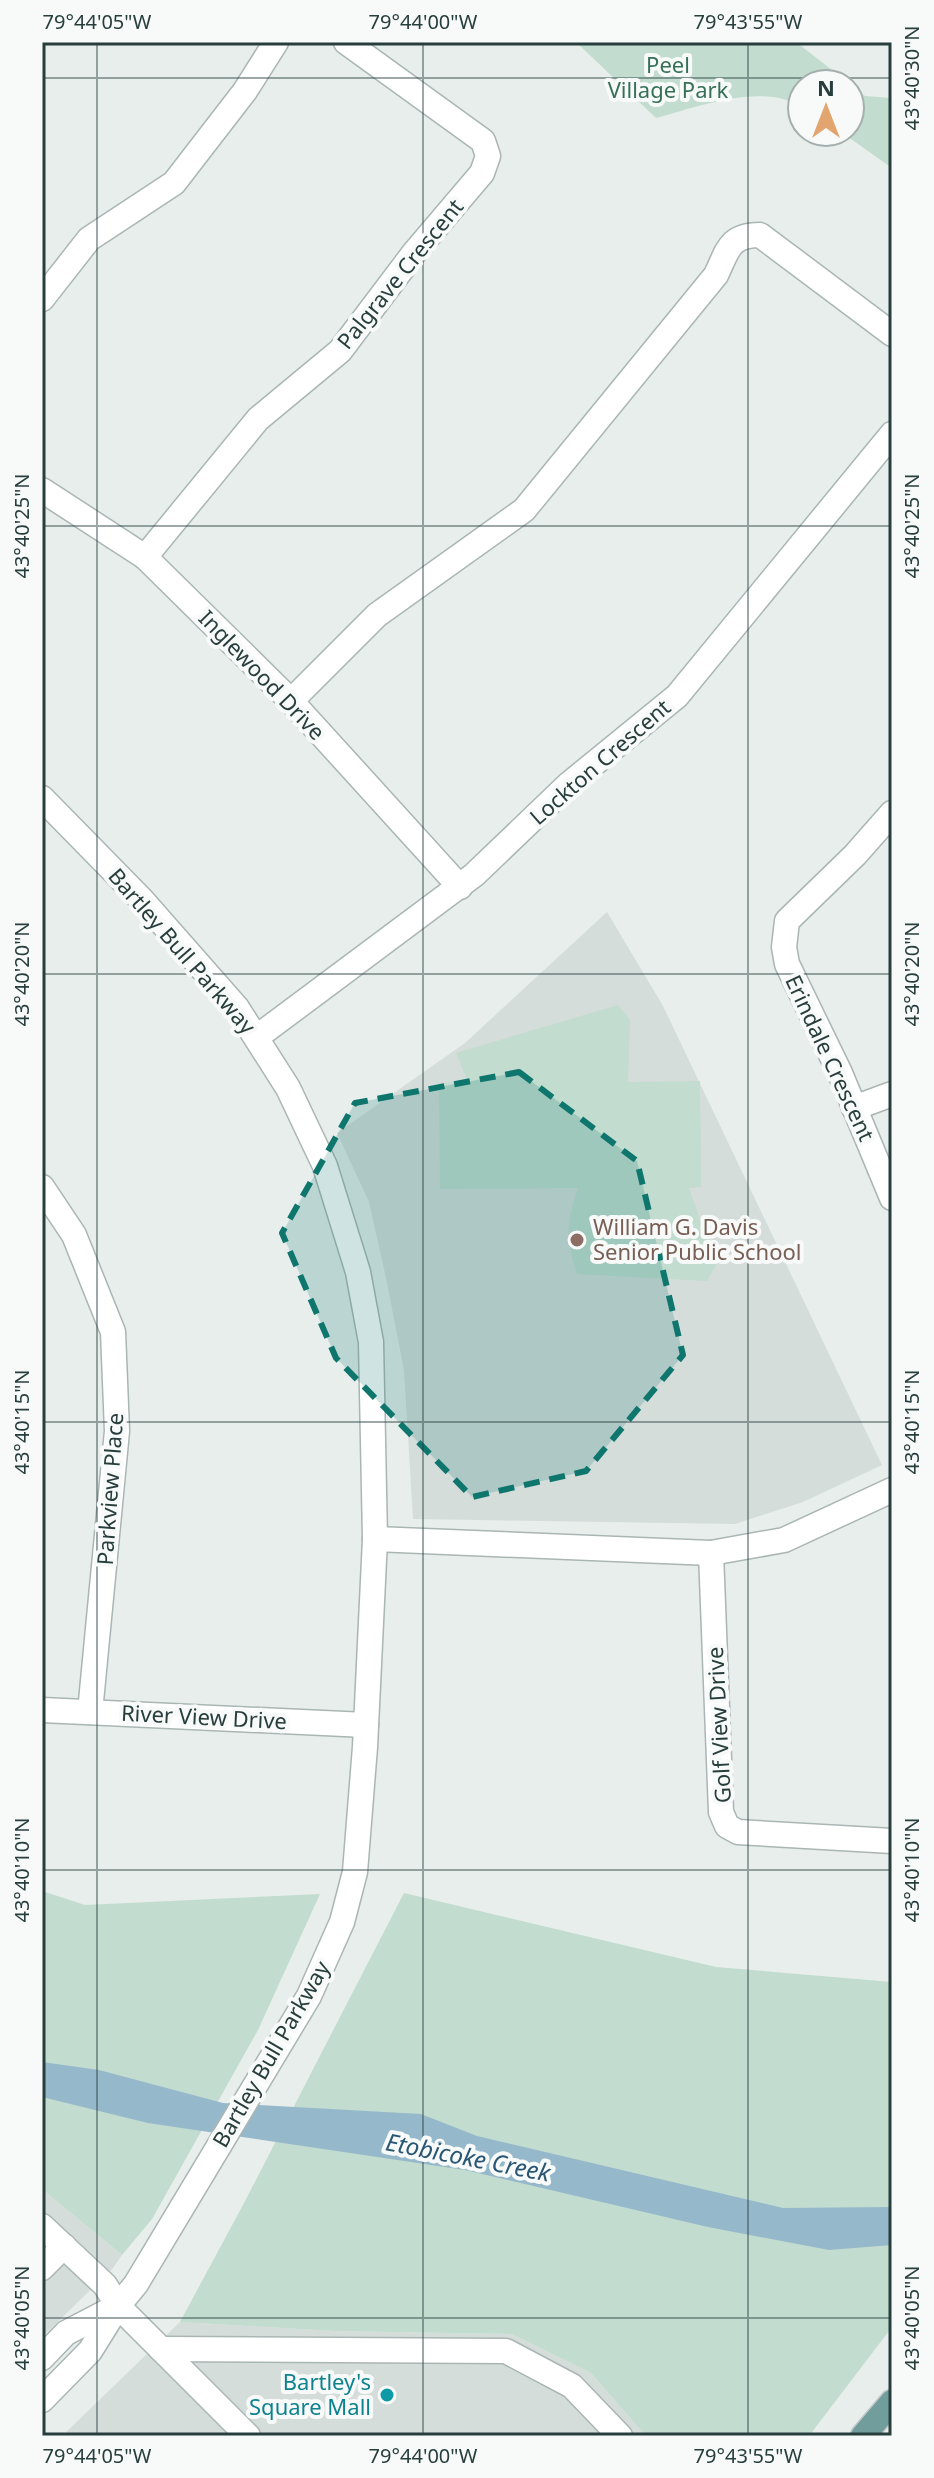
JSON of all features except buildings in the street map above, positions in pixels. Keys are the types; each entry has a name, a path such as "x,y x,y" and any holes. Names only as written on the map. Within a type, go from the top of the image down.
{"main road":[{"path":"863,2436 892,2402"}],"street":[{"path":"42,299 89,239 174,183 245,91 276,42"},
{"name":"Palgrave Crescent","path":"145,557 258,419 340,351 414,253 482,173 488,156 483,141 346,42"},
{"path":"291,701 377,615 524,510 716,275 731,244 743,235 760,235 892,334"},
{"name":"Lockton Crescent","path":"257,1037 460,887 569,784 677,696 892,434"},
{"name":"Inglewood Drive","path":"42,490 145,557 291,701 460,887"},
{"name":"Bartley Bull Parkway","path":"42,798 142,900 237,1008 288,1088 325,1166 358,1272 371,1342 375,1539 355,1872 342,1922 309,1996 136,2284 90,2351 42,2400"},
{"name":"Erindale Crescent","path":"892,813 855,855 787,921 784,935 787,964 840,1073 892,1198"},
{"path":"854,1108 892,1094"},
{"name":"Parkview Place","path":"42,1188 74,1235 113,1332 117,1431 90,1712"},
{"path":"375,1539 711,1553 784,1540 892,1490"},
{"name":"Golf View Drive","path":"711,1553 721,1812 727,1826 738,1832 892,1841"},
{"name":"River View Drive","path":"42,1710 366,1725"},
{"path":"42,2226 105,2285 118,2306 248,2436"},
{"path":"42,2268 64,2246"},
{"name":"Bartley Bull Parkway","path":"42,2358 66,2333 118,2306"},
{"path":"161,2349 506,2351 572,2386 620,2436"}],"highlighted area":[{"path":"519,1072 637,1161 683,1355 586,1471 472,1497 336,1358 282,1233 355,1103"}],"shaded area":[{"name":"William G. Davis Senior Public School","path":"607,912 663,1006 882,1465 803,1502 735,1524 413,1519 404,1370 386,1278 369,1202 337,1133 465,1043"},
{"path":"42,2189 122,2255 113,2268 42,2337"},
{"path":"180,2322 334,2331 512,2334 591,2373 646,2436 62,2436"}],"green space":[{"name":"Peel Village Park","path":"576,42 796,42 829,68 786,68 786,100 768,97 730,99 656,118"},
{"path":"866,96 892,98 892,168 864,148"},
{"path":"618,1005 630,1020 628,1082 700,1081 701,1187 689,1188 716,1265 707,1281 577,1274 569,1231 578,1188 440,1189 439,1083 468,1082 456,1053"},
{"path":"42,1891 85,1905 320,1894 258,2030 152,2219 122,2255 42,2189"},
{"path":"404,1893 716,1967 892,1982 892,2327 809,2436 646,2436 591,2373 512,2334 334,2331 180,2322"}],"water":[{"name":"Etobicoke Creek","path":"42,2062 99,2070 223,2103 421,2114 477,2136 783,2208 892,2207 892,2245 829,2250 708,2227 465,2170 148,2123 42,2097"}],"place":[{"name":"William G. Davis Senior Public School","path":"577,1240"},
{"name":"Bartley's Square Mall","path":"387,2395"}]}
